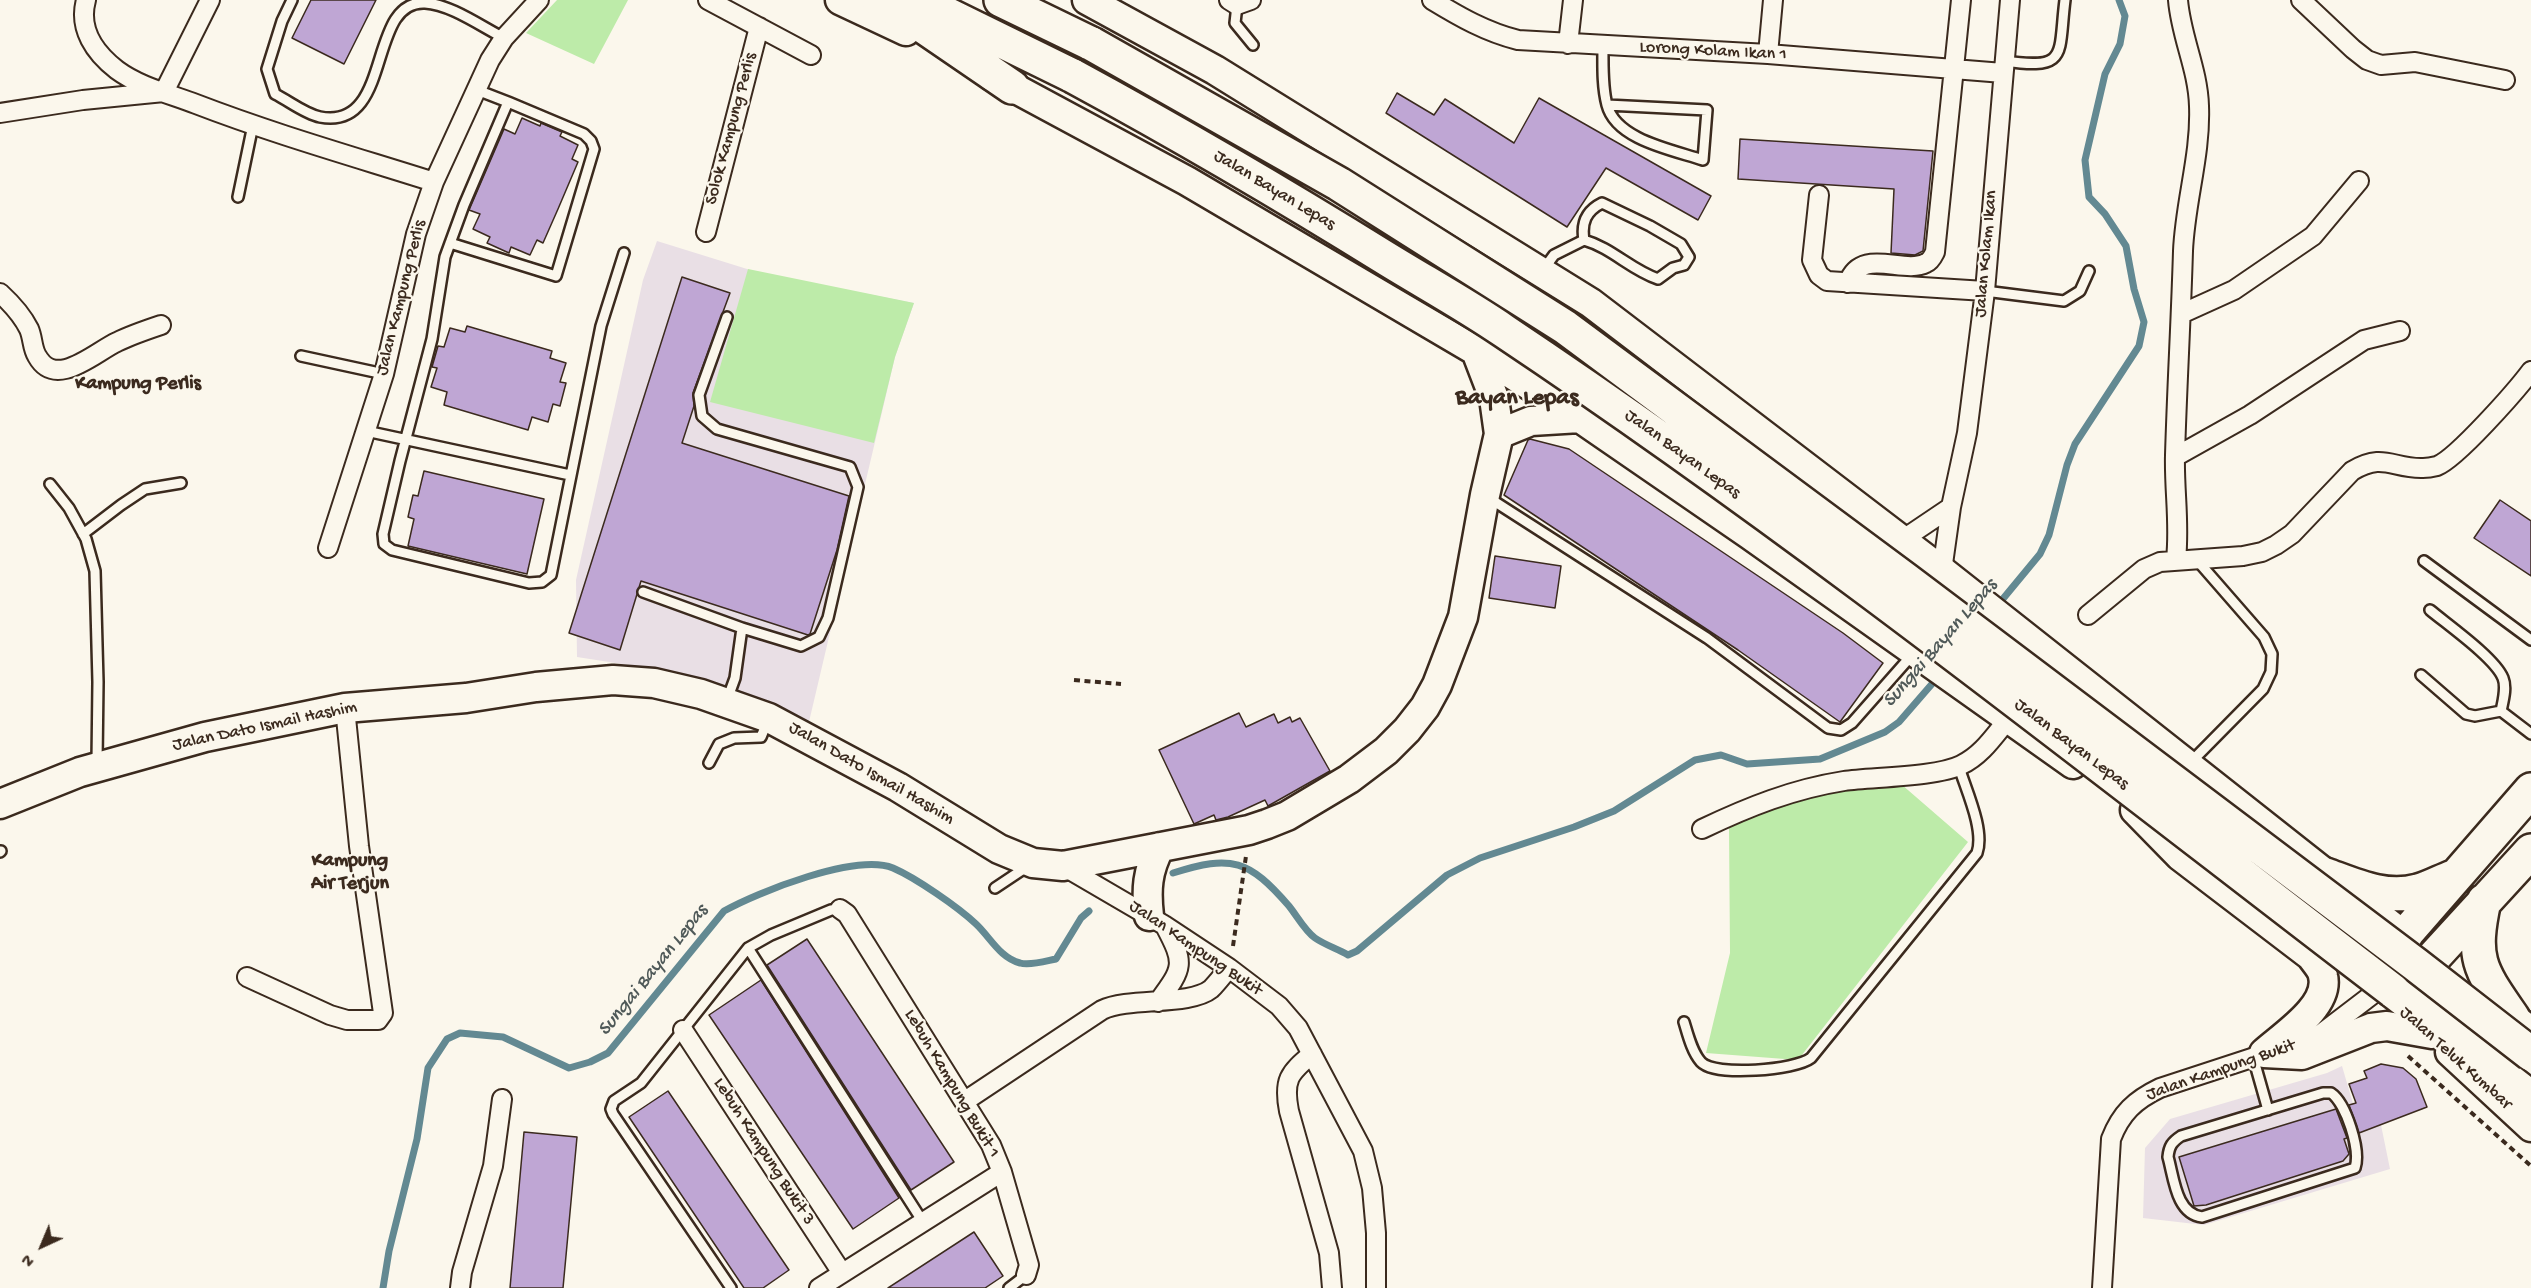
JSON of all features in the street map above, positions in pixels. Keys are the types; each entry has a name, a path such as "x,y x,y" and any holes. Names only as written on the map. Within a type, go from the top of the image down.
{"highway":[{"path":"879,0 917,21 1012,87"},
{"name":"Jalan Bayan Lepas","path":"918,0 1073,76 1206,150 1472,310 1673,446 1898,613 2385,991"},
{"name":"Jalan Bayan Lepas","path":"1000,0 1092,44 1339,184 1565,327 2417,953"},
{"path":"2417,953 2457,875 2531,790"},
{"path":"2385,991 2385,968 2417,953 2484,901 2531,851"},
{"path":"2326,875 2371,891 2393,895 2418,891 2457,875"},
{"path":"2484,901 2478,931 2479,964 2487,981 2522,1024"},
{"path":"2417,953 2531,1054"},
{"name":"Jalan Teluk Kumbar","path":"2385,991 2531,1098"}],"main road":[{"name":"Jalan Bayan Lepas","path":"840,0 933,43 1187,181 1476,351 1580,418 1750,535 2135,810 2164,826 2385,991"},
{"path":"1096,2 1215,70 1591,303 1981,602 2326,875 2417,953 2522,1024"},
{"name":"Jalan Dato Ismail Hashim","path":"0,804 96,768 205,737 345,708 466,698 536,687 613,680 654,683 701,694 769,718 898,786 999,849 1033,862 1063,866 1249,830 1287,816 1368,766 1407,730 1425,707 1437,685 1463,617 1485,495 1499,434 1494,398 1476,351"},
{"path":"1499,434 1531,421 1580,418"},
{"path":"1750,535 1779,523 1797,507 1804,493 1804,466"},
{"path":"1792,565 1790,548 1797,526 1818,508 1844,497"},
{"path":"2135,810 2180,856 2311,956 2323,974 2324,988 2320,999 2301,1022 2259,1055"},
{"path":"1157,920 1147,880 1151,863 1160,848"},
{"name":"Jalan Teluk Kumbar","path":"2385,991 2531,1127"},
{"path":"2259,1055 2302,1055 2371,1028 2387,1026 2432,1035"}],"street":[{"path":"86,0 84,7 86,31 92,44 101,56 118,71 140,83 253,125 434,182"},
{"path":"164,92 210,0"},
{"name":"Jalan Kampung Perlis","path":"328,548 384,374 416,234 434,182 490,60 504,38 539,0"},
{"path":"708,0 811,55"},
{"name":"Lorong Kolam Ikan 1","path":"1432,0 1470,23 1495,34 1518,40 1768,54 1954,68 2003,67"},
{"path":"1568,44 1573,0"},
{"path":"1768,54 1773,0"},
{"path":"1848,284 1852,274 1865,266 1921,265 1930,260 1935,252 1961,0"},
{"name":"Jalan Kolam Ikan","path":"1942,572 1951,507 1967,433 1984,291 2010,0"},
{"path":"2176,559 2178,512 2175,458 2184,247 2196,164 2199,106 2196,72 2180,22 2178,0"},
{"path":"2302,0 2367,60 2381,65 2415,62 2505,80"},
{"name":"Solok Kampung Perlis","path":"706,232 759,27"},
{"path":"0,114 84,100 164,92"},
{"path":"2181,314 2234,290 2313,236 2359,181"},
{"path":"1819,195 1812,260 1819,275 1827,281 1984,291"},
{"path":"0,293 16,309 25,323 37,356 46,366 57,370 70,370 117,342 161,325"},
{"path":"2175,458 2250,416 2364,340 2400,331"},
{"path":"2088,615 2144,570 2160,562 2176,559 2243,556 2262,552 2277,545 2292,534 2352,471 2363,464 2376,460 2423,468 2436,466 2451,456 2518,388 2531,371"},
{"path":"1902,540 1951,507"},
{"path":"247,977 330,1015 347,1020 378,1020 382,1016 359,846 345,708"},
{"path":"1702,829 1737,812 1794,791 1843,781 1959,767 1978,756 2009,718"},
{"name":"Jalan Kampung Bukit","path":"1063,866 1157,920 1229,968 1279,1006 1298,1028 1363,1151 1372,1188 1376,1233 1376,1288"},
{"name":"Lebuh Kampung Bukit 1","path":"840,909 847,914 988,1138 1002,1172 1029,1265 1026,1275"},
{"path":"1157,920 1179,954 1176,977 1158,1002"},
{"path":"965,1101 1102,1010 1119,1003 1158,1002 1203,993 1210,989 1229,968"},
{"name":"Jalan Kampung Bukit","path":"2102,1288 2111,1139 2118,1121 2127,1108 2144,1096 2259,1055 2290,1048 2322,1033 2385,991"},
{"name":"Lebuh Kampung Bukit 3","path":"683,1030 842,1274"},
{"path":"1312,1054 1295,1068 1288,1080 1286,1092 1329,1252 1332,1288"},
{"path":"460,1288 462,1272 493,1166 502,1099"},
{"path":"819,1288 1002,1172"}],"lane":[{"path":"292,0 282,21 267,69 275,94 319,117 344,118 355,110 367,92 396,17 406,6 423,2 441,6 504,38"},
{"path":"2003,67 2041,65 2051,62 2059,54 2065,0"},
{"path":"1239,2 1235,23 1253,45"},
{"path":"1602,45 1607,105 1613,118 1634,136 1703,160 1707,110 1607,105"},
{"path":"450,243 556,276 594,149 591,141 584,134 477,90"},
{"path":"508,102 464,205 445,257 432,339 383,534 384,543 392,550 529,583 542,582 551,575 601,326 624,253"},
{"path":"238,196 253,125"},
{"path":"1542,272 1554,255 1584,240 1599,244 1648,276 1658,279 1673,268 1684,265 1689,257 1681,244 1602,203 1590,209 1582,228 1584,240"},
{"path":"1984,291 2064,301 2080,291 2089,272"},
{"path":"644,592 742,628 801,646 819,636 828,618 858,487 850,466 717,429 702,416 699,395 728,317"},
{"path":"301,356 384,374"},
{"path":"366,431 570,475"},
{"path":"83,534 145,489 181,483"},
{"path":"50,484 69,508 83,534 95,571 98,681 96,768"},
{"path":"1485,495 1707,638 1828,728 1841,730 1852,723 1922,657"},
{"path":"2188,765 2263,689 2271,672 2272,654 2264,637 2196,559"},
{"path":"2424,561 2531,640"},
{"path":"2430,610 2489,660 2504,678 2505,693 2501,711"},
{"path":"726,702 735,678 742,628"},
{"path":"2421,675 2466,714 2475,716 2501,711 2531,734"},
{"path":"709,763 719,744 734,738 761,737 769,718"},
{"path":"1684,1022 1702,1062 1711,1068 1725,1071 1797,1066 1811,1058 1977,854 1980,844 1978,826 1959,767"},
{"path":"995,888 1033,862"},
{"path":"731,1288 612,1109 614,1101 641,1083 748,948 771,935 831,910 840,909"},
{"path":"748,948 923,1222"},
{"path":"2259,1055 2268,1110"},
{"path":"2323,1093 2331,1093 2343,1105 2357,1153 2355,1167 2202,1217 2193,1216 2182,1203 2168,1157 2168,1149 2172,1143 2181,1136 2268,1110 2323,1093"},
{"path":"1009,1288 1026,1275"}],"path":[{"path":"1074,680 1121,684"},
{"path":"1229,968 1247,850"},
{"path":"2402,1053 2411,1058 2531,1166"}],"shaded area":[{"path":"657,241 760,273 914,303 895,357 808,726 759,700 667,671 577,657 576,580 643,280"},
{"path":"2342,1066 2361,1131 2381,1125 2390,1169 2204,1225 2143,1218 2145,1148 2170,1119 2327,1073"}],"green space":[{"path":"557,0 628,0 594,64 526,33"},
{"path":"748,269 914,303 895,357 874,443 710,402"},
{"path":"1901,784 1968,842 1798,1060 1706,1053 1730,953 1729,828 1757,811 1827,792"}],"building":[{"path":"311,0 376,0 344,64 292,38"},
{"path":"1397,93 1434,115 1445,99 1514,143 1539,98 1711,196 1698,220 1606,168 1567,227 1386,113"},
{"path":"522,118 562,132 560,136 578,145 572,159 578,162 558,209 543,243 537,240 530,255 511,247 509,253 487,243 490,237 473,229 480,214 469,210 504,129 515,134"},
{"path":"1740,139 1933,151 1923,251 1915,255 1891,253 1894,189 1738,179"},
{"path":"682,277 730,293 693,393 694,406 682,443 849,496 837,550 808,635 641,581 620,650 569,633"},
{"path":"467,326 552,351 550,358 566,363 560,382 566,383 560,406 553,404 548,422 532,417 528,430 444,405 447,392 431,387 437,368 432,367 438,346 444,347 450,328 465,332"},
{"path":"1530,439 1569,449 1843,633 1883,663 1840,722 1738,650 1504,495"},
{"path":"424,471 544,499 527,574 408,546 414,519 408,517 413,495 418,496"},
{"path":"2500,500 2531,521 2531,576 2474,538"},
{"path":"1495,556 1561,566 1555,608 1489,598"},
{"path":"1239,713 1246,727 1274,714 1278,723 1290,717 1292,722 1300,718 1330,771 1268,806 1265,800 1228,817 1216,820 1214,815 1194,824 1159,750"},
{"path":"807,939 954,1162 911,1190 767,965"},
{"path":"761,980 899,1198 853,1229 709,1015"},
{"path":"2381,1064 2403,1068 2416,1079 2427,1107 2359,1133 2349,1105 2356,1103 2349,1084 2367,1078 2364,1071"},
{"path":"668,1091 789,1270 763,1288 744,1288 629,1117"},
{"path":"2336,1109 2347,1138 2344,1139 2349,1154 2343,1161 2206,1205 2194,1206 2179,1157"},
{"path":"524,1132 577,1137 563,1288 510,1288"},
{"path":"974,1232 1003,1276 985,1288 888,1288"}],"waterway":[{"name":"Sungai Bayan Lepas","path":"1997,606 2040,554 2049,535 2067,465 2075,444 2139,346 2144,322 2134,289 2126,246 2105,214 2089,197 2085,160 2105,74 2120,44 2125,16 2119,0"},
{"name":"Sungai Bayan Lepas","path":"1173,873 1193,867 1225,863 1250,870 1275,891 1311,935 1348,955 1357,951 1447,875 1480,858 1574,827 1614,811 1695,760 1721,755 1747,764 1820,759 1885,732 1899,722 1938,677"},
{"name":"Sungai Bayan Lepas","path":"383,1288 389,1251 417,1139 428,1068 447,1039 460,1033 503,1037 569,1068 590,1062 608,1053 724,911 783,885 832,870 877,865 893,868 936,893 968,917 1007,957 1024,964 1056,959 1081,918 1089,911"}],"district":[{"name":"Kampung Perlis","path":"138,385"},
{"name":"Bayan Lepas","path":"1517,399"},
{"name":"Kampung Air Terjun","path":"350,874"}]}
